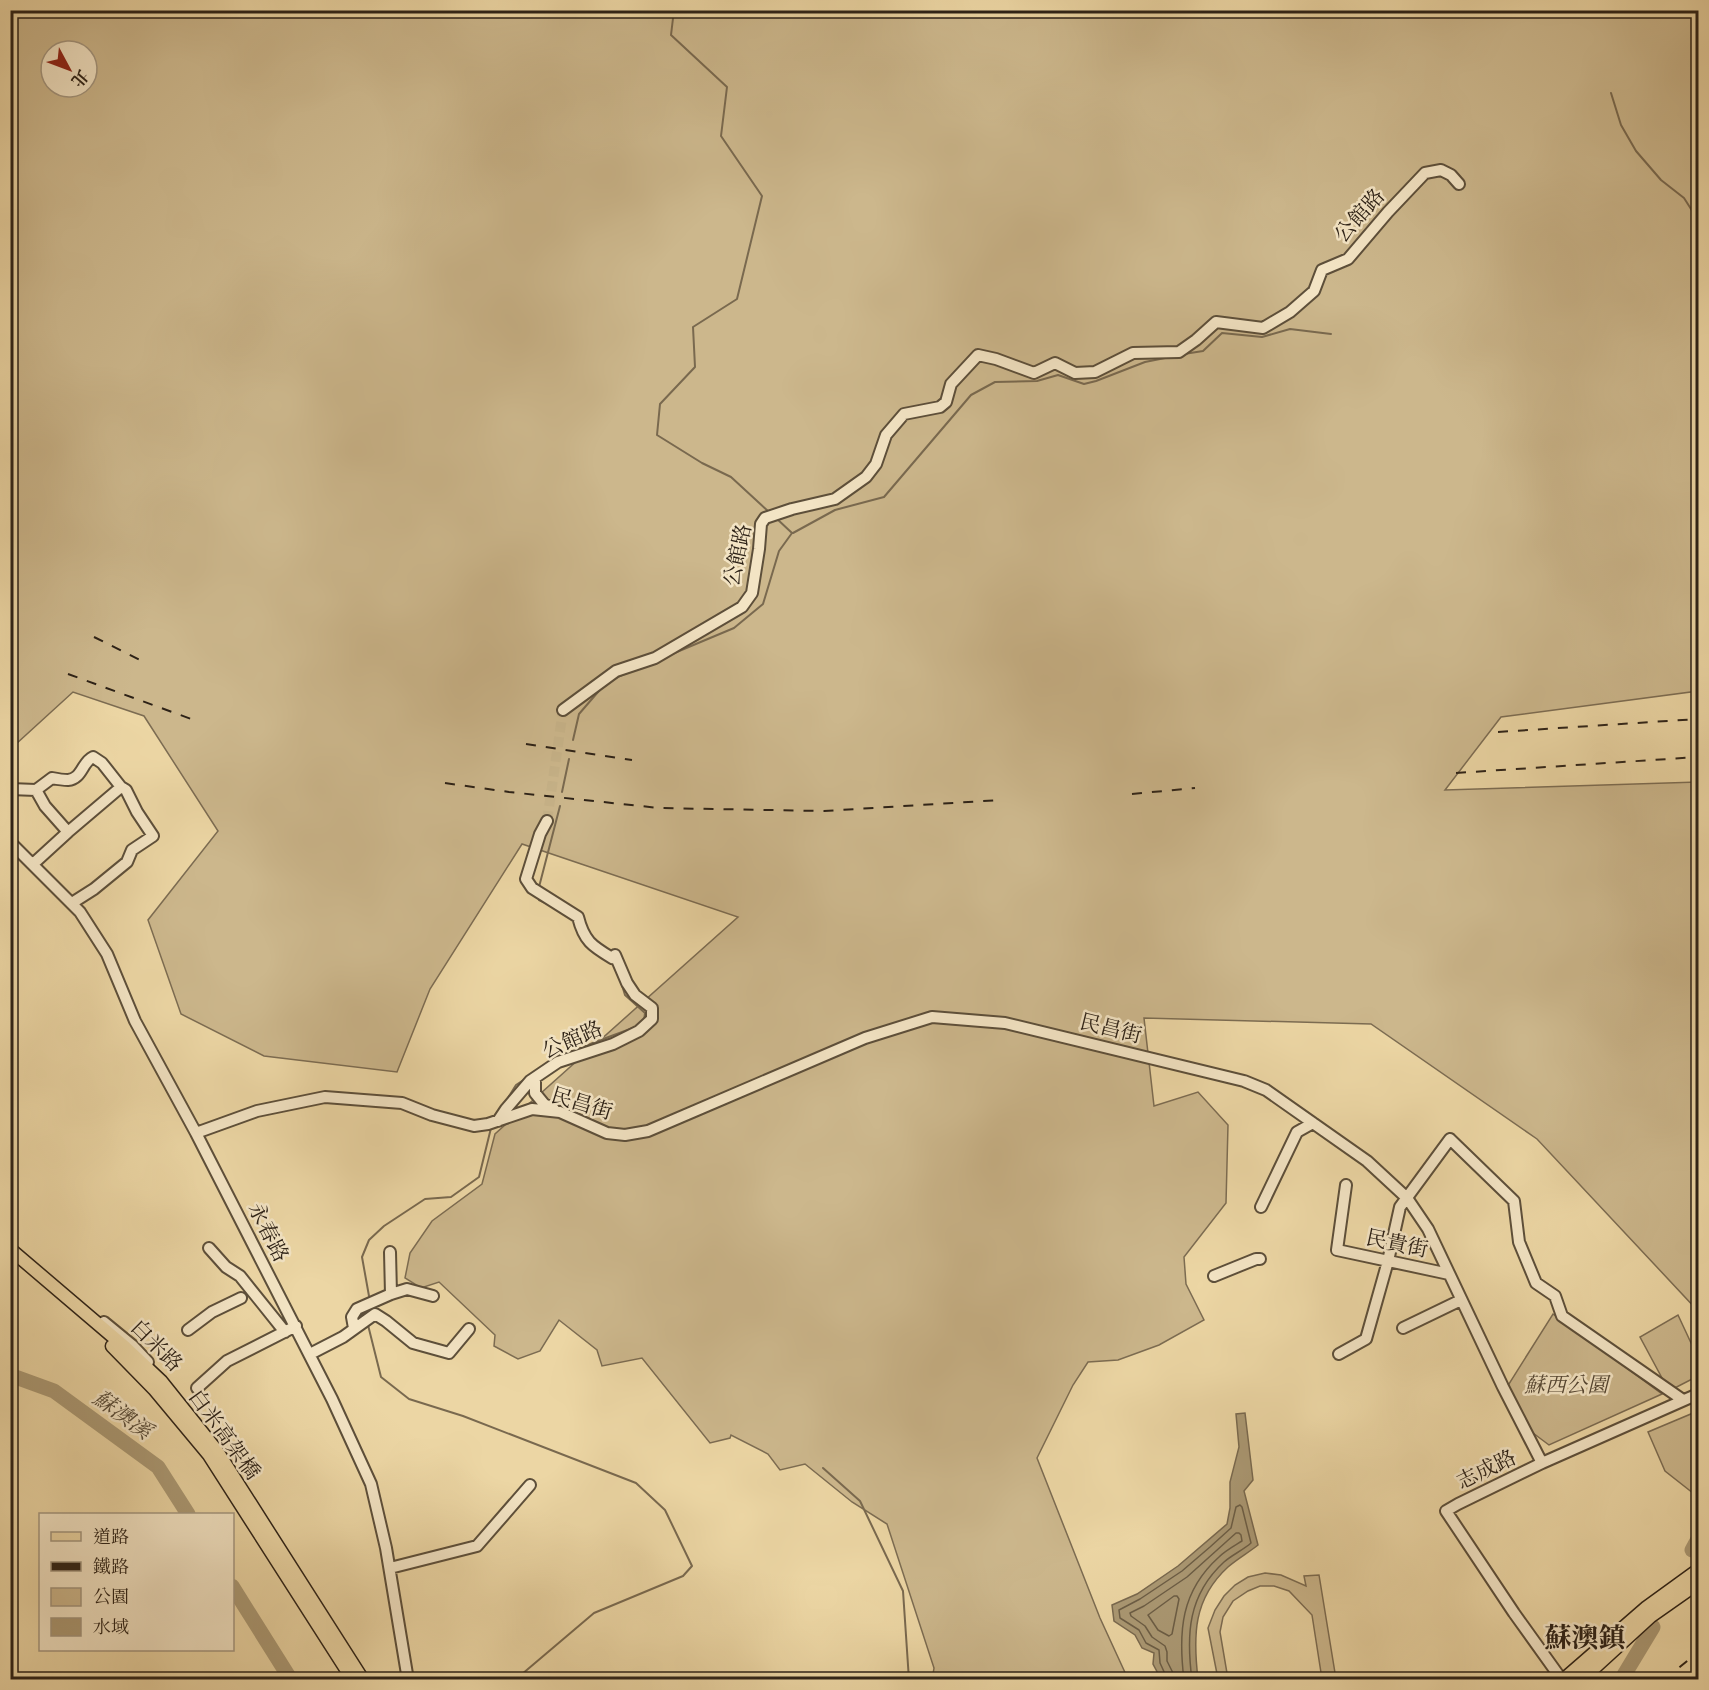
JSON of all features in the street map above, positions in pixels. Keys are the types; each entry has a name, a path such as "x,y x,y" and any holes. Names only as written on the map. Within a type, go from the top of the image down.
{"main road":[{"name":"白米高架橋","path":"10,1249 126,1347 161,1381 217,1451 363,1680"},
{"name":"白米高架橋","path":"10,1260 120,1353 210,1455 353,1680"},
{"path":"1563,1680 1647,1607 1698,1570"},
{"path":"1581,1680 1651,1616 1698,1583"}],"street":[{"name":"公館路","path":"563,710 616,671 655,658 742,607 752,592 761,524 765,518 835,499 866,477 876,464 886,435 904,414 940,407 945,402 951,384 978,355 1034,373 1054,363 1075,373 1095,372 1133,353 1179,352 1216,322 1263,328 1290,312 1314,291 1322,270 1348,259 1425,173 1441,170 1459,184"},
{"path":"10,789 36,790 52,778 70,780 77,777 87,761 93,757 102,763 126,790 153,836 132,850 127,862 94,889 72,903"},
{"path":"33,864 121,787"},
{"path":"36,790 45,806 68,832"},
{"name":"公館路","path":"498,1121 530,1081 558,1062 613,1044 639,1030 652,1019 652,1008 635,995 615,955 612,958 587,941 578,917 532,888 526,879 540,834 547,821"},
{"name":"永春路","path":"10,842 80,912 107,954 135,1021 196,1133 310,1354 371,1484 390,1568 408,1680"},
{"name":"民昌街","path":"498,1121 532,1109 560,1112 607,1133 625,1135 648,1131 865,1038 932,1017 1005,1023 1244,1081 1266,1090 1366,1161 1407,1198 1428,1229 1542,1463"},
{"path":"536,1079 535,1093 544,1104 560,1112"},
{"path":"196,1133 257,1111 325,1097 402,1103 474,1126 498,1121"},
{"path":"1261,1207 1297,1132 1313,1123"},
{"path":"1339,1354 1366,1339 1388,1261 1400,1207 1450,1139 1514,1201 1519,1242 1536,1283 1555,1296 1562,1316 1683,1401"},
{"name":"民貴街","path":"1346,1185 1337,1250 1449,1274"},
{"name":"白米路","path":"10,1243 132,1345 165,1379 220,1448 368,1680"},
{"path":"209,1248 226,1267 240,1276 285,1332"},
{"path":"390,1252 391,1294"},
{"path":"1214,1276 1260,1259"},
{"path":"354,1328 352,1317 357,1309 391,1294 407,1289 433,1296"},
{"path":"188,1330 212,1312 241,1298"},
{"path":"1403,1328 1461,1300"},
{"path":"310,1354 343,1337 375,1314 413,1343 449,1353 469,1329"},
{"path":"197,1388 227,1361 296,1326"},
{"name":"志成路","path":"1563,1680 1514,1613 1446,1511 1542,1463 1698,1394"},
{"path":"390,1568 477,1546 530,1485"}],"green space":[{"path":"10,11 1698,11 1698,691 1501,717 1445,790 1698,782 1698,1311 1537,1139 1371,1024 1144,1018 1154,1106 1198,1092 1228,1125 1226,1203 1184,1257 1186,1284 1204,1320 1159,1345 1118,1360 1088,1362 1073,1385 1037,1458 1100,1618 1128,1679 932,1680 934,1668 887,1524 852,1502 805,1464 780,1470 768,1454 731,1435 730,1438 710,1443 642,1358 602,1366 597,1350 559,1320 540,1351 518,1359 494,1346 495,1335 439,1282 421,1288 405,1278 410,1253 432,1221 482,1184 495,1134 738,917 522,844 430,989 397,1072 264,1056 181,1014 148,920 218,831 144,716 73,692 16,744 11,740"},
{"name":"蘇西公園","path":"1553,1314 1662,1394 1549,1445 1526,1426 1507,1387"},
{"path":"1678,1315 1698,1358 1698,1376 1669,1391 1640,1337"},
{"path":"1698,1411 1698,1497 1665,1471 1648,1432"},
{"path":"1265,1573 1281,1575 1306,1586 1304,1576 1319,1575 1336,1679 1322,1679 1312,1615 1289,1591 1274,1586 1260,1586 1233,1601 1223,1617 1220,1632 1228,1679 1218,1679 1208,1628 1215,1610 1235,1585 1248,1577"}],"water":[{"path":"1245,1413 1253,1480 1244,1491 1258,1545 1231,1564 1216,1579 1202,1605 1196,1633 1198,1679 1161,1679 1153,1664 1154,1653 1142,1648 1135,1635 1114,1621 1112,1605 1137,1594 1178,1566 1227,1524 1230,1508 1230,1482 1239,1447 1236,1414"}],"waterway":[{"path":"674,10 671,35 727,87 721,136 762,196 737,299 693,327 695,367 660,404 657,435 702,463 731,477 769,512"},
{"path":"1611,93 1621,125 1636,151 1661,180 1684,198 1698,220"},
{"path":"1184,354 1203,351 1222,333 1262,337 1290,329 1331,334"},
{"path":"793,533 835,510 884,497 971,395 995,382 1037,381 1058,375 1084,384 1145,362 1170,357"},
{"path":"672,654 734,628 763,604 779,551 792,533 776,518"},
{"path":"611,680 633,670"},
{"path":"573,740 579,714 604,685"},
{"path":"562,792 569,759"},
{"path":"539,887 560,806"},
{"path":"539,900 548,904"},
{"path":"621,982 625,995 645,1013 644,1021"},
{"path":"572,1052 633,1028"},
{"path":"506,1101 516,1085 525,1079"},
{"path":"369,1296 362,1257 369,1240 384,1226 425,1199 451,1197 479,1177 491,1128"},
{"path":"368,1325 381,1377 409,1399 463,1416 636,1483 665,1510 692,1566 683,1576 594,1613 515,1680"},
{"name":"蘇澳溪","path":"10,1375 54,1391 158,1467 187,1513"},
{"path":"823,1468 860,1501 903,1591 909,1680"},
{"path":"1692,1550 1698,1539"},
{"name":"蘇澳溪","path":"234,1589 291,1680"},
{"path":"1621,1680 1653,1627"}],"tunnel":[{"path":"547,821 563,710"}],"railway":[{"path":"94,637 140,660"},
{"path":"68,674 194,720"},
{"path":"1498,732 1698,719"},
{"path":"526,744 632,760"},
{"path":"1456,773 1698,757"},
{"path":"445,783 659,808 824,811 1001,800"},
{"path":"1132,794 1195,788"},
{"path":"1664,1680 1698,1652"}],"district":[{"name":"蘇澳鎮","path":"1585,1637"}]}
